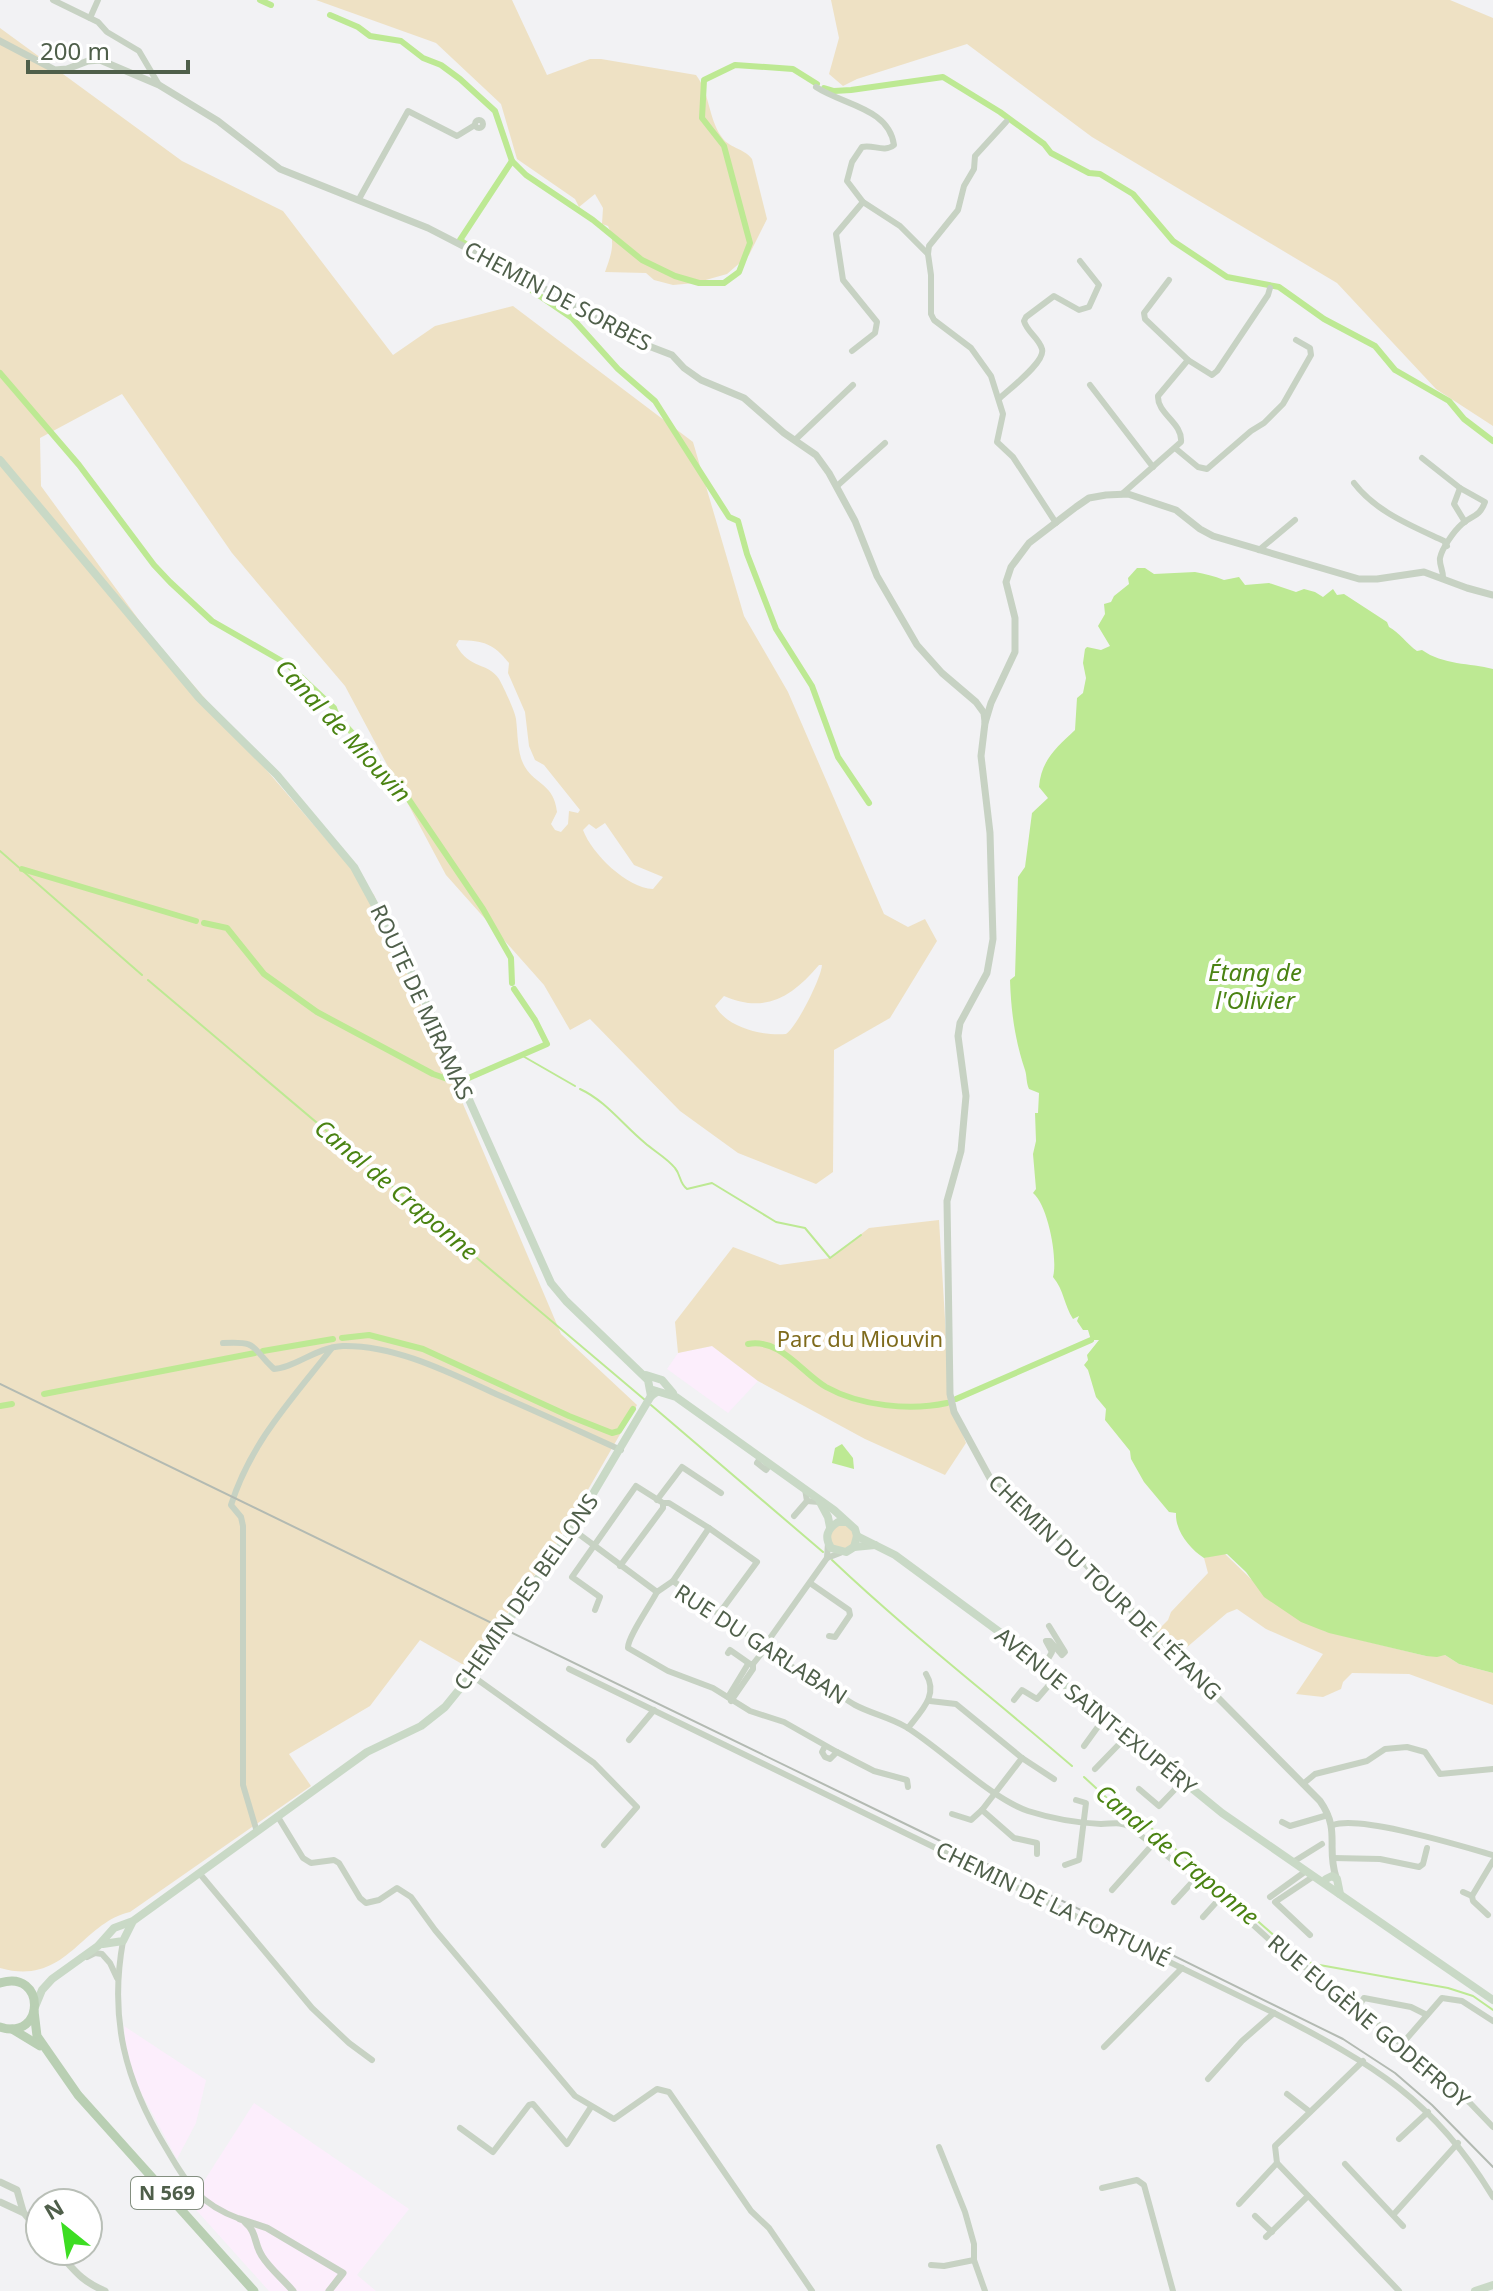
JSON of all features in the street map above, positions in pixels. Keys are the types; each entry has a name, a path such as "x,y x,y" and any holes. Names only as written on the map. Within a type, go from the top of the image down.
{"main road":[{"name":"ROUTE DE MIRAMAS","path":"0,460 188,686 283,782 354,867 411,970 551,1283 579,1315 655,1388"},
{"name":"CHEMIN DES BELLONS","path":"25,1985 37,1986 52,1979 98,1946 118,1937 133,1921 367,1752 432,1719 471,1675 572,1529 655,1388"},
{"path":"655,1388 676,1397 805,1489 828,1517 828,1543 840,1553 854,1547 875,1545"},
{"path":"814,1500 855,1529 854,1547"},
{"path":"830,1527 838,1522 847,1523"},
{"name":"AVENUE SAINT-EXUPÉRY","path":"857,1536 895,1555 1044,1666 1182,1782 1293,1862 1327,1880 1493,2000"},
{"name":"CHEMIN DES BELLONS","path":"35,2009 42,1990 52,1979"},
{"path":"0,1983 13,1981 25,1985 32,1992 35,2009 28,2022 12,2029 0,2027"},
{"name":"N 569","path":"35,2009 35,2030 46,2051 91,2111 254,2291"},
{"name":"N 569","path":"12,2029 35,2041 46,2051"},
{"path":"1475,2291 1493,2285"}],"street":[{"path":"53,0 90,18 141,53 159,85"},
{"path":"90,18 98,0"},
{"name":"CHEMIN DE SORBES","path":"0,41 55,70 100,60 159,85 218,121 273,165 428,228 531,281 633,340 672,355 701,380 744,398 816,455 837,486 877,576 917,645 942,673 976,702 984,713 985,723"},
{"path":"816,87 829,96 857,105 886,124 893,139 891,148 862,147 852,162 847,181 863,202 900,226 928,254"},
{"path":"359,199 409,110 457,136 475,125"},
{"path":"1006,122 975,156 974,169 964,186 953,220 929,246 931,314 934,320 962,339 991,376 1003,414 997,442 1013,457 1056,523"},
{"path":"852,351 875,333 877,322 843,280 836,234 863,202"},
{"path":"1000,398 1038,364 1042,355 1041,346 1027,329 1026,317 1054,296 1079,310 1089,307 1099,285 1080,261"},
{"path":"1169,280 1144,313 1145,319 1188,360 1212,375 1270,288"},
{"path":"1188,360 1157,400 1182,433 1181,442 1175,448 1198,467 1207,469 1283,404 1311,355 1310,348 1296,340"},
{"path":"795,440 853,385"},
{"path":"1090,385 1153,467"},
{"path":"837,486 885,443"},
{"name":"CHEMIN DU TOUR DE L'ÉTANG","path":"1122,494 1175,448"},
{"path":"1422,458 1460,488 1485,502 1482,511 1473,520 1465,522 1447,546 1439,561 1443,577"},
{"path":"1354,483 1363,495 1381,509 1444,541 1447,546"},
{"path":"1460,488 1454,504 1465,522"},
{"name":"CHEMIN DU TOUR DE L'ÉTANG","path":"1327,1880 1333,1858 1333,1825 1320,1801 1041,1519 991,1480 954,1412 950,1394 947,1210 965,1125 966,1096 958,1036 960,1023 987,973 993,939 990,833 981,756 985,723 1015,652 1015,618 1006,582 1011,567 1029,543 1089,498 1122,494 1143,498 1176,510 1213,536 1359,579 1424,572 1493,595"},
{"path":"1259,550 1295,520"},
{"path":"223,1343 247,1342 274,1369 284,1369 300,1359 332,1348 343,1346 377,1350 437,1367 621,1450"},
{"path":"257,1832 243,1785 243,1526 241,1517 231,1505 258,1443 275,1417 332,1348"},
{"path":"660,1502 682,1467 721,1493"},
{"path":"595,1610 600,1597 572,1577 636,1486 709,1528 757,1562 718,1615"},
{"path":"794,1516 814,1500"},
{"path":"620,1566 663,1508 660,1502"},
{"path":"673,1581 709,1528"},
{"name":"RUE DU GARLABAN","path":"572,1529 657,1592 673,1581 813,1682 826,1684 870,1713 885,1715 908,1728 996,1793 1026,1811 1082,1822 1122,1822 1130,1827"},
{"path":"751,1664 827,1558 828,1543"},
{"path":"827,1558 840,1553"},
{"path":"810,1583 849,1610 850,1615 835,1637 829,1636"},
{"path":"657,1592 628,1640 628,1648 668,1671 697,1680 750,1711 784,1722 874,1771 907,1780 908,1787"},
{"path":"1044,1666 1052,1652 1046,1641 1050,1641 1062,1655 1065,1652 1049,1626"},
{"path":"728,1653 730,1650 751,1664 753,1669 730,1699"},
{"name":"CHEMIN DE LA FORTUNÉ","path":"569,1669 1274,2013 1363,2061 1428,2112 1458,2143 1493,2197"},
{"path":"908,1728 930,1701 931,1681 926,1674"},
{"path":"471,1675 594,1763 637,1807 604,1845"},
{"path":"1014,1700 1022,1690 1037,1699 1057,1676"},
{"path":"930,1701 956,1704 1022,1758 1054,1779"},
{"path":"629,1740 654,1710"},
{"path":"1084,1746 1106,1717"},
{"path":"1095,1769 1127,1736"},
{"path":"825,1746 822,1752 825,1757 830,1759 837,1752"},
{"path":"1303,1784 1315,1774 1367,1761 1385,1749 1397,1748 1425,1752 1440,1774 1493,1769"},
{"path":"952,1814 971,1820 1022,1758"},
{"path":"1139,1789 1159,1806 1182,1782"},
{"path":"1065,1865 1079,1860 1086,1803 1076,1800"},
{"path":"982,1810 1014,1838 1037,1843 1037,1854"},
{"path":"1282,1822 1290,1826 1328,1815"},
{"path":"278,1817 303,1858 311,1863 334,1860 339,1863 366,1903 379,1900 397,1888 411,1897 435,1930 575,2096 614,2119 657,2089 669,2092 751,2211 769,2228 812,2291"},
{"path":"1333,1825 1363,1824 1493,1855"},
{"name":"RUE EUGÈNE GODEFROY","path":"1130,1827 1358,2007 1493,2127"},
{"path":"1112,1890 1153,1844"},
{"path":"1293,1862 1322,1844"},
{"path":"1333,1858 1380,1859 1419,1867 1423,1864 1427,1848"},
{"path":"1488,1915 1473,1901 1472,1896 1493,1861"},
{"path":"200,1874 312,2008 372,2060"},
{"path":"1174,1902 1196,1878"},
{"path":"1270,1897 1327,1880"},
{"path":"1310,1935 1275,1902 1327,1880"},
{"path":"1463,1892 1472,1896"},
{"path":"1203,1917 1221,1897"},
{"path":"118,1937 119,2019 125,2063 145,2112 197,2195 218,2210 257,2224 343,2273 329,2291"},
{"path":"73,1964 95,1953 102,1954 118,1979"},
{"path":"1104,2047 1182,1968"},
{"path":"1358,2007 1364,1998 1411,2007 1427,2015"},
{"path":"1402,2044 1442,1998 1462,2001 1493,2021"},
{"path":"1208,2079 1242,2041 1274,2013"},
{"path":"1363,2061 1275,2146 1277,2163 1399,2291"},
{"path":"1287,2094 1309,2111"},
{"path":"460,2128 493,2152 533,2104 567,2144 591,2107"},
{"path":"1399,2139 1428,2112"},
{"path":"1394,2214 1458,2143"},
{"path":"939,2147 965,2212 974,2244 974,2260 985,2291"},
{"path":"1239,2204 1277,2163"},
{"path":"1345,2164 1403,2226"},
{"path":"1102,2188 1137,2180 1144,2185 1173,2291"},
{"path":"2,2186 17,2190 16,2203 24,2213"},
{"path":"1255,2216 1269,2234 1308,2196"},
{"path":"0,2202 6,2206 16,2203"},
{"path":"240,2219 255,2232 264,2259 293,2291"},
{"path":"257,2244 267,2235 276,2234"},
{"path":"931,2265 944,2266 974,2260"},
{"path":"71,2267 92,2290 105,2291"}],"shaded area":[{"path":"712,1346 758,1381 728,1413 667,1369 678,1353"},
{"path":"124,2026 206,2080 196,2123 177,2159 139,2089 126,2054"},
{"path":"254,2103 409,2209 357,2275 376,2291 269,2291 190,2203"}],"green space":[{"path":"316,0 512,0 547,75 590,59 601,59 696,75 721,136 752,159 767,219 749,255 727,274 695,283 673,285 654,280 646,273 605,272 612,238 608,226 602,224 603,208 595,194 579,207 575,199 517,159 501,104 436,43"},
{"path":"831,0 1450,0 1493,18 1493,426 1436,389 1337,283 1092,137 967,44 843,86 829,74 839,38"},
{"path":"0,28 182,161 283,211 393,355 435,326 513,306 693,442 744,616 788,692 884,914 908,927 925,919 937,941 890,1018 834,1050 833,1172 816,1184 738,1153 680,1111 590,1019 570,1030 544,985 446,875 345,686 232,553 122,394 40,438 41,486 147,631 374,895 561,1334 637,1405 556,1545 469,1668 420,1640 370,1706 289,1754 311,1786 130,1912 98,1928 57,1962 23,1972 0,1968","holes":["459,640 487,644 509,663 508,673 525,712 529,746 535,760 544,765 580,810 578,813 569,811 568,824 561,832 551,824 557,812 552,796 522,762 515,715 501,682 490,670 461,653 456,645","605,823 634,865 663,877 653,889 632,883 602,859 583,830 589,824 596,829","822,965 807,1002 786,1034 746,1029 728,1020 715,1006 724,996 739,1001 765,1003 788,994"]},
{"name":"Parc du Miouvin","path":"939,1220 950,1402 966,1443 945,1475 865,1439 758,1381 712,1346 678,1353 675,1322 733,1247 780,1265 830,1258 869,1228"},
{"path":"842,1525 850,1529 854,1537 850,1545 842,1549 834,1545 830,1537 834,1529"},
{"path":"1224,1553 1251,1579 1324,1631 1426,1656 1445,1655 1459,1664 1493,1673 1493,1705 1409,1674 1352,1673 1341,1689 1323,1697 1296,1694 1323,1654 1266,1629 1237,1609 1227,1613 1179,1654 1156,1632 1208,1573 1204,1558"}],"water":[{"name":"Étang de l'Olivier","path":"1137,568 1145,568 1154,574 1195,572 1224,580 1239,577 1245,585 1269,583 1296,592 1304,589 1323,597 1333,589 1337,595 1344,594 1387,622 1417,651 1422,650 1448,661 1493,669 1493,1673 1459,1664 1445,1655 1426,1656 1329,1633 1301,1622 1264,1597 1246,1572 1227,1554 1204,1558 1194,1550 1181,1533 1176,1513 1169,1512 1144,1482 1130,1451 1105,1420 1106,1409 1096,1397 1084,1365 1087,1355 1099,1340 1091,1340 1088,1330 1083,1330 1077,1321 1079,1316 1073,1319 1053,1277 1050,1233 1043,1209 1033,1193 1036,1189 1033,1154 1035,1113 1038,1113 1039,1093 1028,1086 1011,1003 1010,980 1015,976 1018,877 1025,867 1032,813 1048,798 1039,787 1043,769 1051,755 1075,730 1077,698 1083,693 1086,678 1083,663 1085,649 1101,650 1110,646 1098,626 1105,614 1104,604 1111,602 1129,584 1128,578"},
{"path":"842,1444 853,1458 854,1469 832,1463 835,1448"}],"waterway":[{"path":"260,0 271,5"},
{"path":"330,15 370,36 401,41 460,79 495,111 512,161"},
{"path":"467,245 460,240 512,161 526,175 593,220 642,260 675,276 699,283 724,283 739,272 750,243 724,146 702,118 704,80 735,65 793,69 817,84"},
{"path":"824,88 851,90 943,77 1000,112 1044,144 1051,153 1089,173 1100,174 1133,194 1173,241 1227,277 1279,287 1324,319 1375,346 1395,370 1449,401 1464,419 1493,441"},
{"path":"499,268 572,318 618,369 655,401 729,517 738,521 747,554 776,629 812,686 838,757 869,803"},
{"name":"Canal de Miouvin","path":"0,373 79,465 170,582 212,621 287,664 334,708 337,716 399,785 483,909 511,958 512,983"},
{"name":"Canal de Craponne","path":"0,851 142,975"},
{"path":"22,869 196,921"},
{"path":"204,923 227,928 264,974 317,1012 433,1074 456,1082"},
{"name":"Canal de Craponne","path":"148,980 645,1400"},
{"name":"Canal de Miouvin","path":"464,1080 547,1044 514,989"},
{"path":"521,1055 575,1086"},
{"path":"580,1089 606,1107 668,1161 687,1189 712,1183 776,1222 805,1228 830,1258 861,1235"},
{"path":"342,1338 369,1335 423,1349 612,1433 619,1431 633,1409"},
{"path":"263,1351 333,1339"},
{"path":"956,1399 1091,1340"},
{"path":"748,1344 770,1346 780,1351 826,1387 854,1399 917,1407 947,1403"},
{"path":"44,1394 255,1353"},
{"path":"0,1406 12,1404"},
{"name":"Canal de Craponne","path":"651,1405 823,1552"},
{"name":"Canal de Craponne","path":"832,1560 1072,1766"},
{"name":"Canal de Craponne","path":"1084,1777 1133,1822 1141,1819 1301,1959 1448,1988 1473,1996 1493,2010"}],"railway":[{"path":"0,1384 1343,2039 1395,2073 1432,2105 1493,2167"}]}
